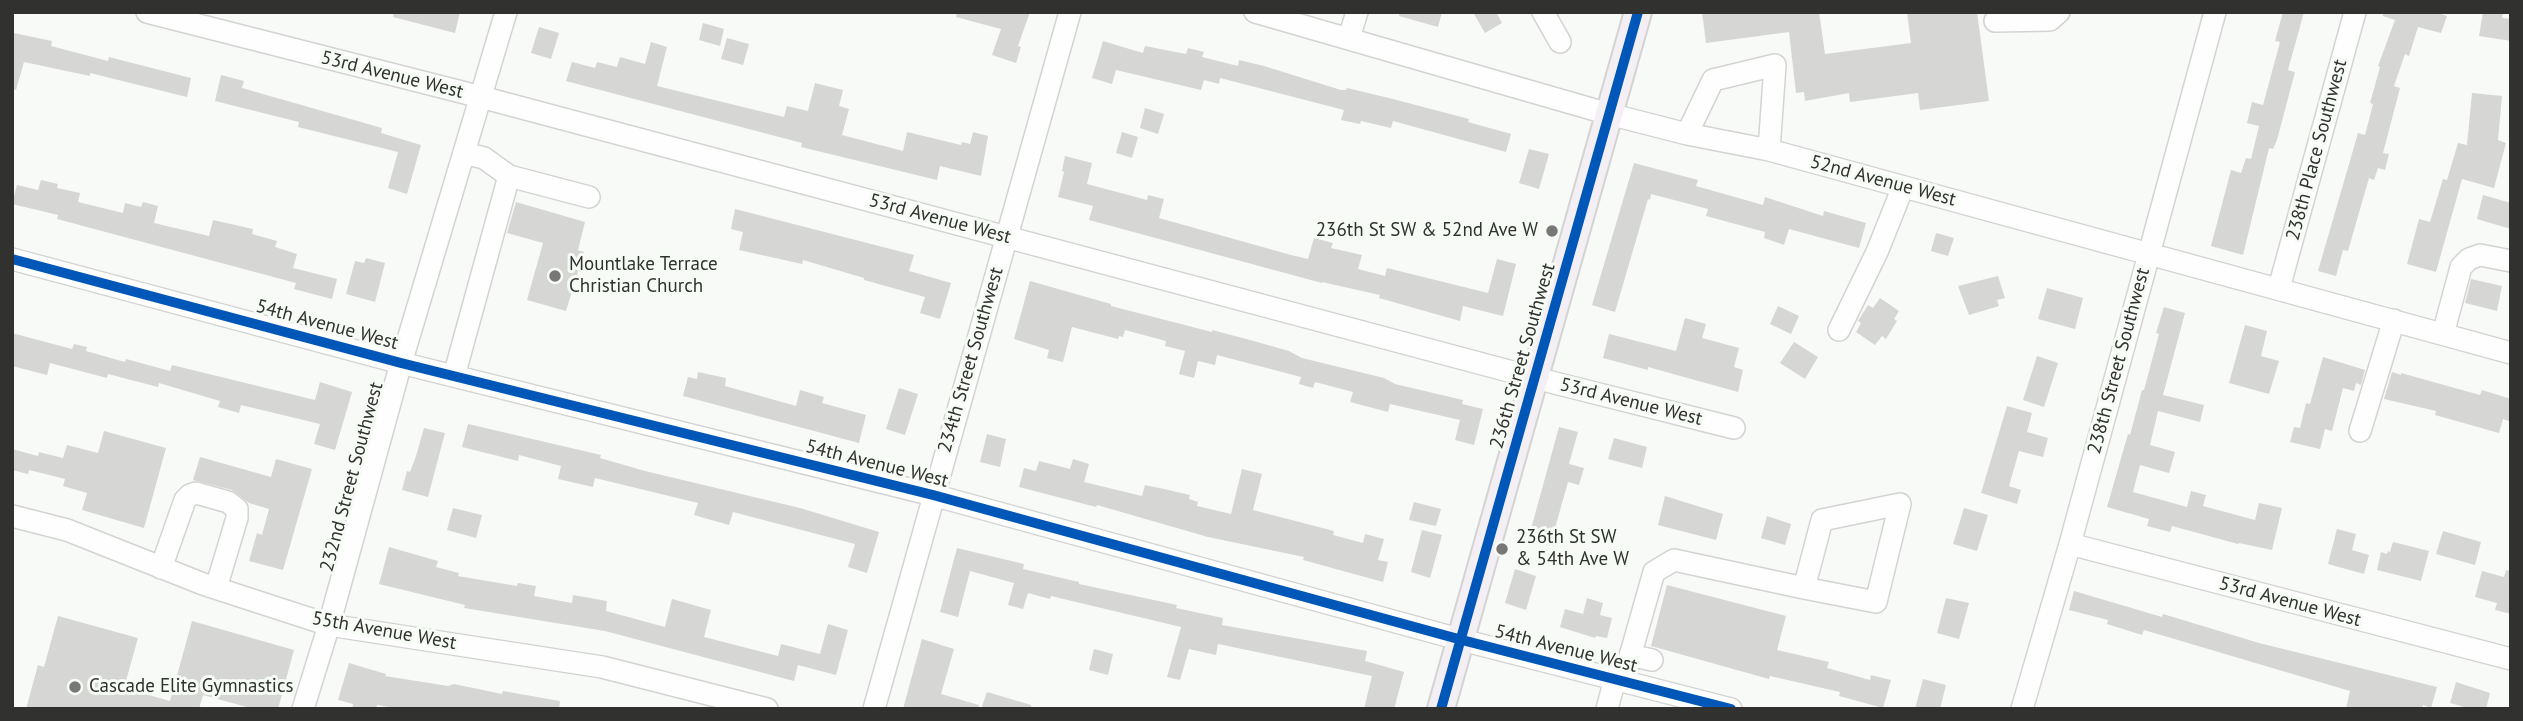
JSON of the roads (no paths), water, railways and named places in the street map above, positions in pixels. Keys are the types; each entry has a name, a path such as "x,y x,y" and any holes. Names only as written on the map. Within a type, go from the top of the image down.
{"main road":[{"name":"236th Street Southwest","path":"1441,709 1638,12"}],"street":[{"name":"53rd Avenue West","path":"147,12 481,97 1734,428"},
{"name":"232nd Street Southwest","path":"306,708 401,363 506,12"},
{"name":"234th Street Southwest","path":"874,709 1070,12"},
{"name":"52nd Avenue West","path":"1255,12 1609,114 1687,134 1769,150 2511,353"},
{"path":"1349,38 1357,12"},
{"path":"1543,12 1560,42"},
{"path":"1995,21 2050,20 2059,12"},
{"name":"238th Street Southwest","path":"2022,709 2070,544 2214,12"},
{"name":"238th Place Southwest","path":"2278,288 2355,12"},
{"path":"1687,134 1713,80 1775,65 1769,150"},
{"path":"464,153 484,158 509,176 589,197"},
{"path":"454,376 509,176"},
{"path":"1839,330 1877,252 1903,187"},
{"path":"2443,334 2461,267 2480,254 2511,261"},
{"name":"54th Avenue West","path":"12,259 401,363 933,495 1462,640 1731,709"},
{"path":"2360,431 2394,320"},
{"path":"161,568 184,500 196,493 228,502 237,509 237,518 216,589"},
{"path":"1607,709 1630,655 1654,572 1674,560 1804,589 1876,602 1900,504 1822,520 1804,589"},
{"name":"55th Avenue West","path":"12,516 67,530 216,589 329,625 602,667 767,709"},
{"name":"53rd Avenue West","path":"2070,544 2511,659"},
{"path":"1630,655 1652,660"}],"place":[{"name":"236th St SW & 52nd Ave W","path":"1552,231"},
{"name":"Mountlake Terrace Christian Church","path":"555,276"},
{"name":"236th St SW & 54th Ave W","path":"1502,549"},
{"name":"Cascade Elite Gymnastics","path":"75,687"}]}
